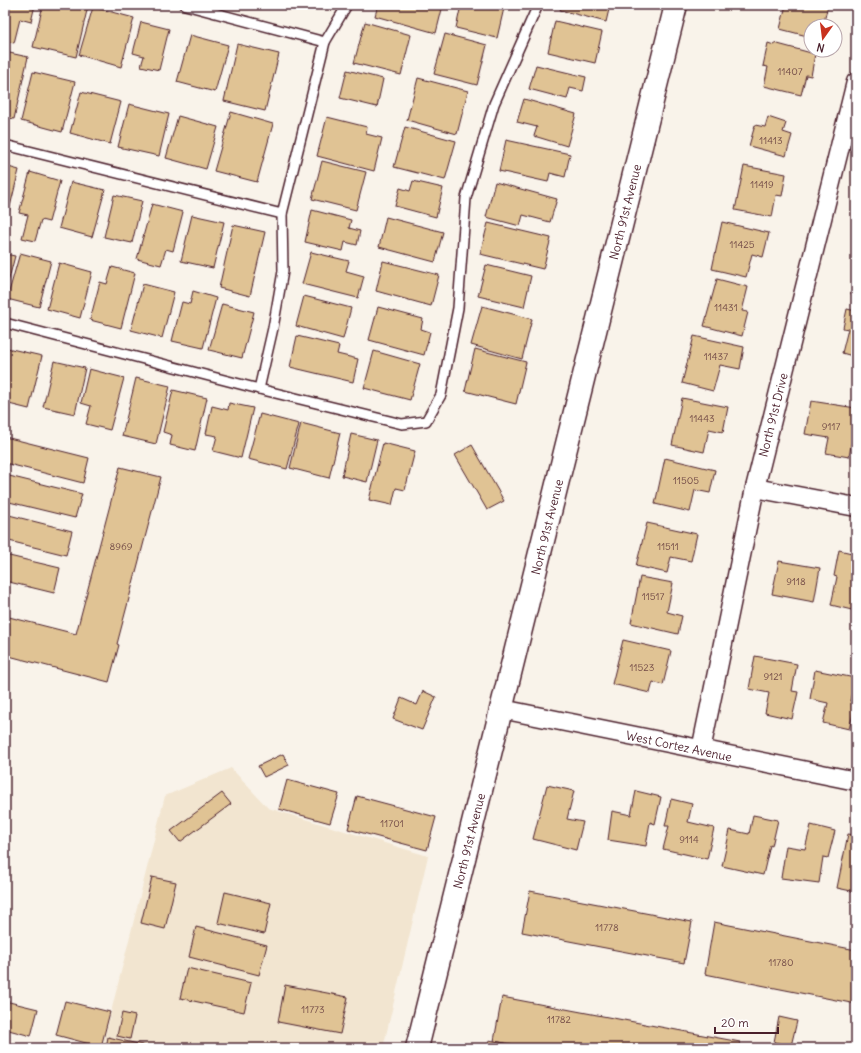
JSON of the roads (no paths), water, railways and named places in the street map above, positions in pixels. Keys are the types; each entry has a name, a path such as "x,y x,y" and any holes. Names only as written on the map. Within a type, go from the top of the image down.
{"main road":[{"name":"North 91st Avenue","path":"417,1048 676,5"}],"street":[{"name":"North 91st Drive","path":"701,750 755,488 856,82"},
{"path":"755,488 856,507"},
{"name":"West Cortez Avenue","path":"502,709 856,781"}],"lane":[{"path":"185,5 325,42"},
{"path":"259,389 273,328 283,271 282,214 325,42 347,5"},
{"path":"5,323 259,389 402,424 426,421 441,395 458,308 466,198 494,104 538,5"},
{"path":"5,146 282,214"}]}
